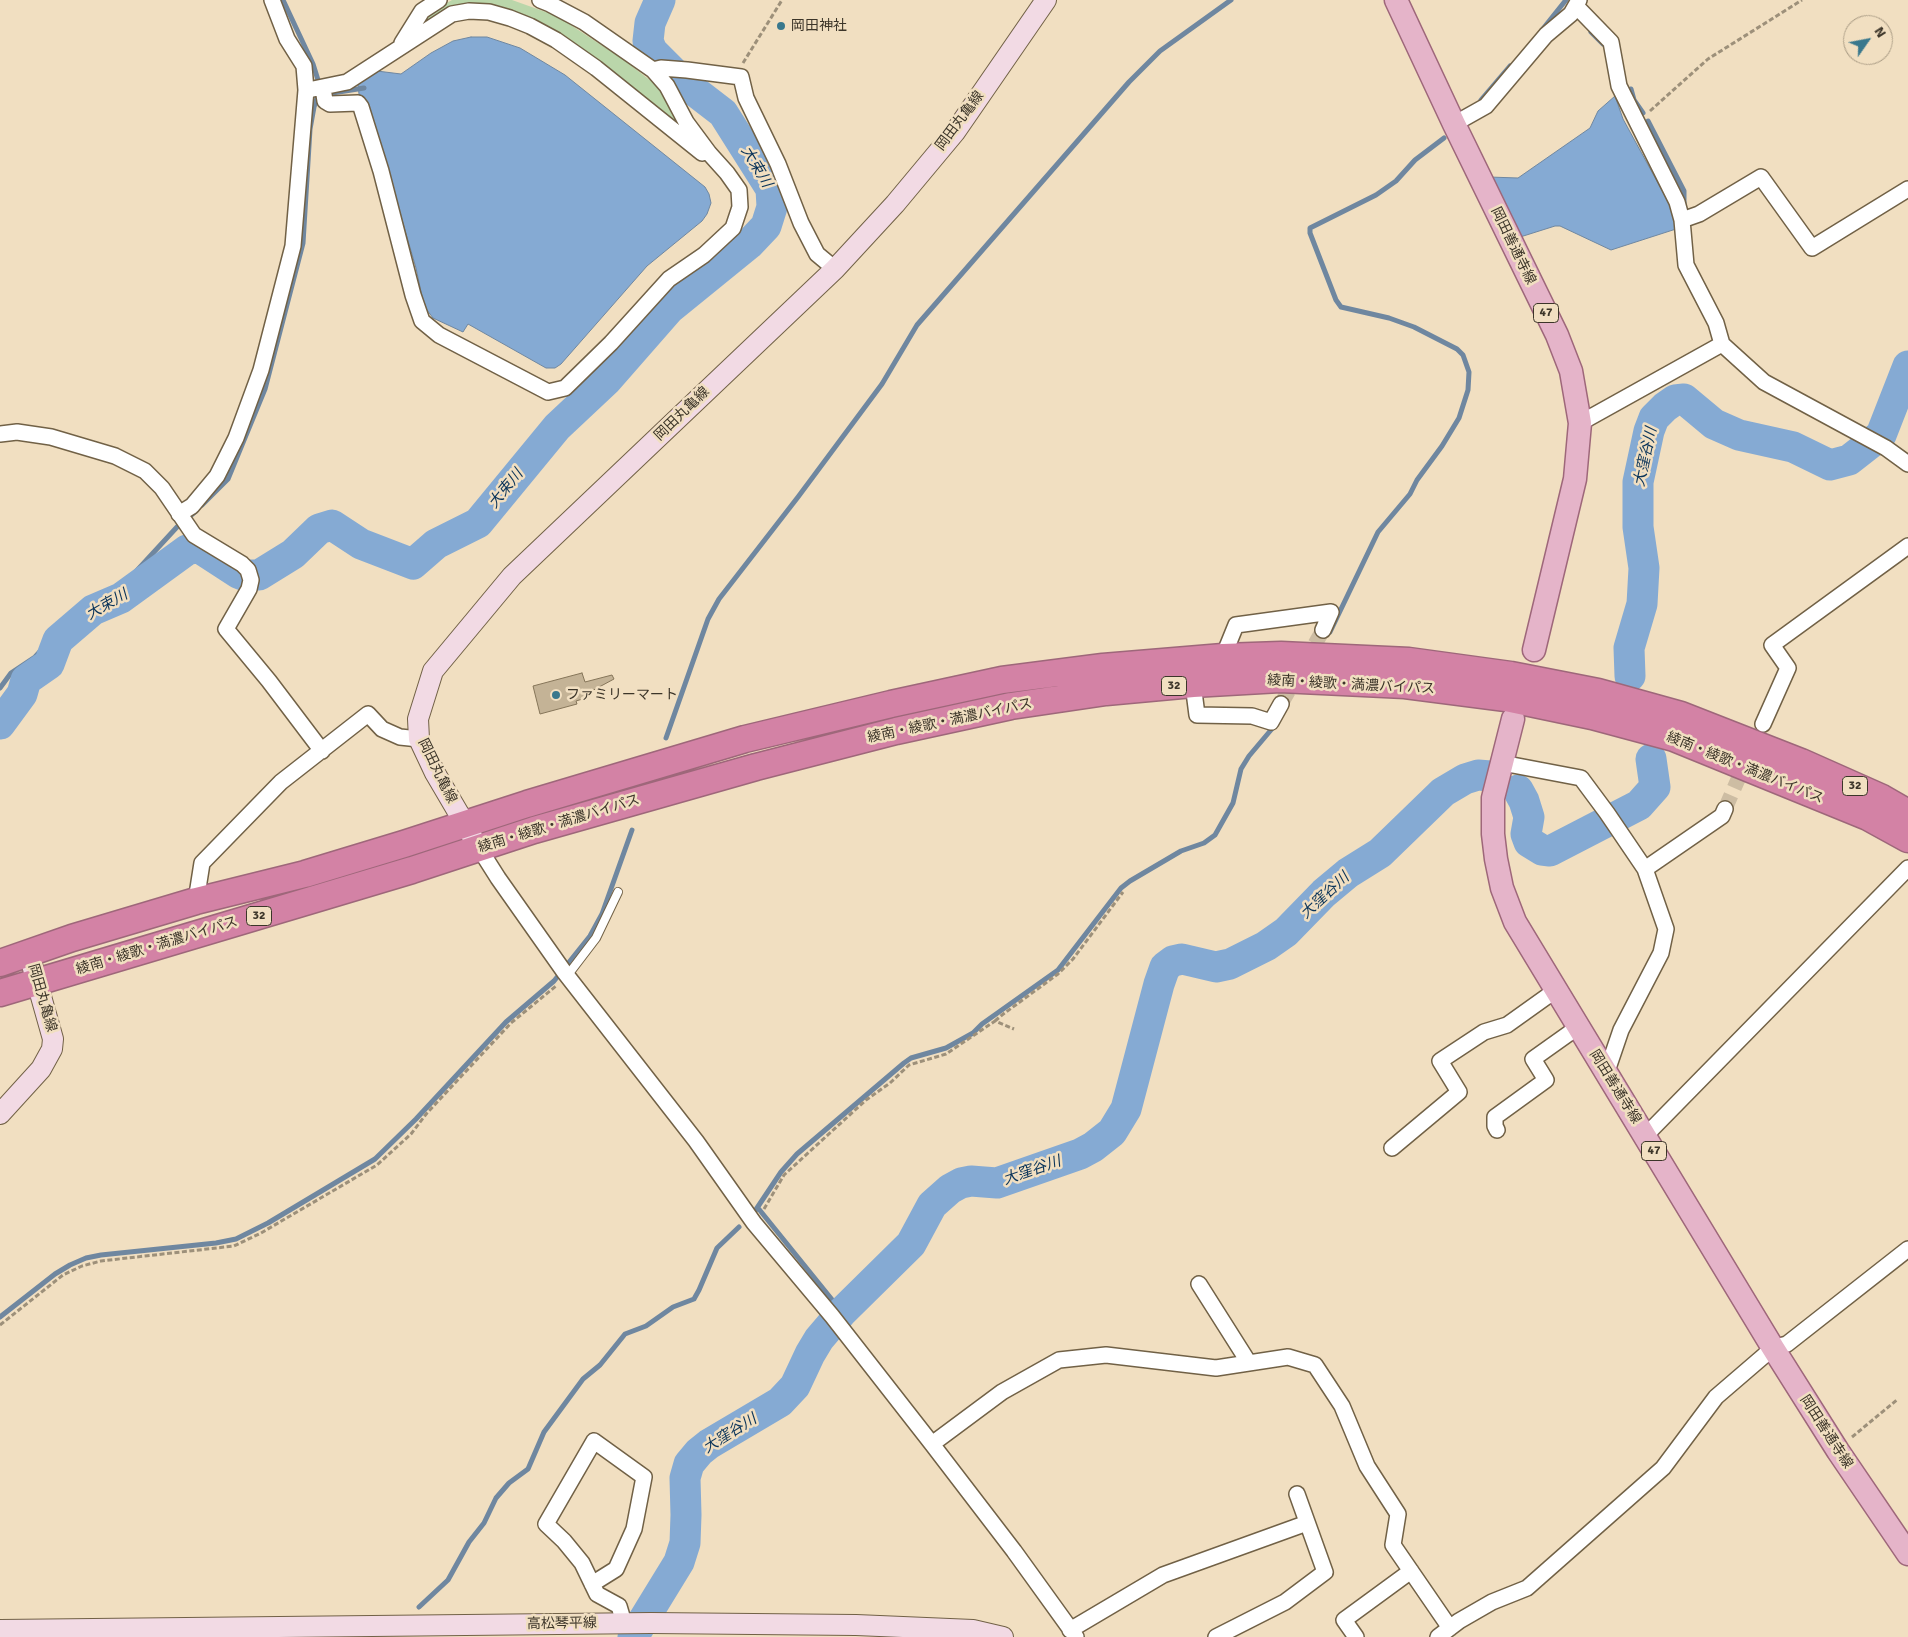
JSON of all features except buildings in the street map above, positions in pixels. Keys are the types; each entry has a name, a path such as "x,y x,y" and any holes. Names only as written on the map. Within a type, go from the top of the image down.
{"highway":[{"name":"綾南・綾歌・満濃バイパス","path":"0,963 72,938 196,901 305,874 526,804 745,740 891,704 1002,680 1103,666 1223,657 1281,655 1410,661 1511,675 1598,692 1681,715 1783,754 1882,798 1908,813"},
{"name":"綾南・綾歌・満濃バイパス","path":"0,993 412,870 534,830 756,767 896,731 1011,706 1106,692 1193,684 1280,679 1405,685 1506,698 1572,712 1674,738 1868,817 1908,839"}],"main road":[{"name":"岡田丸亀線","path":"479,848 435,773 419,739 418,719 433,671 512,576 834,269 895,204 955,132 1046,0"},
{"name":"岡田善通寺線","path":"1396,0 1557,335 1571,370 1580,423 1574,479 1534,650"},
{"name":"岡田善通寺線","path":"1513,719 1493,798 1493,834 1502,888 1516,922 1773,1348 1837,1450 1908,1554"},
{"name":"岡田丸亀線","path":"0,1114 40,1068 52,1049 53,1038 29,954"},
{"name":"高松琴平線","path":"0,1630 635,1623 866,1625 973,1630 1003,1637"}],"street":[{"path":"272,0 287,39 325,100 330,104 358,103 360,107 381,171 413,295 422,321 439,335 548,392 565,388 611,343 669,279 704,255 733,228 740,207 739,190 727,172 708,153 686,122 657,69 584,22 540,0"},
{"path":"399,47 422,11 439,0"},
{"path":"1454,124 1486,106 1546,35 1575,8 1611,42 1618,86 1677,202 1682,220 1686,265 1716,323 1722,344 1764,382 1886,448 1908,464"},
{"path":"318,91 347,82 452,14 489,12 530,26 556,40 596,68 702,153 708,153"},
{"path":"657,69 687,70 741,77 746,98 778,164 801,223 817,254 834,269"},
{"path":"183,519 217,476 236,438 261,370 293,246 318,91"},
{"path":"1682,220 1699,214 1761,177 1812,248 1908,189"},
{"path":"1580,423 1722,344"},
{"path":"0,434 17,432 51,437 115,456 145,471 162,488 194,535 242,564 250,575 249,589 226,629 322,750"},
{"path":"1763,724 1788,668 1772,645 1908,546"},
{"path":"1223,657 1236,625 1331,612 1323,630"},
{"path":"1193,684 1197,715 1252,716 1271,722 1281,704"},
{"path":"196,901 202,863 282,782 368,714 382,729 400,737 419,739"},
{"path":"1502,763 1581,778 1645,870 1666,929 1661,953 1621,1030 1606,1074"},
{"path":"1645,870 1722,816 1725,809"},
{"path":"479,848 564,972 696,1141 754,1223 835,1321 932,1444 1014,1551 1073,1633 1163,1575 1308,1523"},
{"path":"1645,1136 1908,868"},
{"path":"1392,1148 1459,1092 1440,1061 1484,1032 1507,1025 1556,990"},
{"path":"1497,1130 1495,1117 1546,1080 1532,1059 1578,1027"},
{"path":"932,1444 1002,1392 1059,1360 1106,1355 1216,1368 1288,1358 1315,1365 1342,1406 1367,1466 1398,1514 1392,1545 1411,1571 1444,1632 1492,1602 1528,1588 1663,1468 1716,1397 1773,1348 1786,1344 1908,1248"},
{"path":"1199,1284 1249,1363"},
{"path":"592,1584 616,1569 634,1529 644,1477 594,1441 546,1524 564,1541 582,1563 592,1584 597,1594 619,1606 635,1623"},
{"path":"1216,1637 1285,1602 1325,1572 1297,1494"},
{"path":"1356,1637 1344,1620 1411,1571"}],"lane":[{"path":"564,972 596,938 618,892"}],"path":[{"path":"741,77 743,62 782,0"},
{"path":"1636,123 1708,59 1802,0"},
{"path":"763,1210 784,1175 866,1100 890,1083 909,1065 946,1054 995,1021 1058,974 1073,959 1123,892"},
{"path":"0,1325 63,1275 82,1266 101,1261 234,1246 261,1233 377,1165 411,1134 427,1113 510,1023 564,972"},
{"path":"995,1021 1014,1029"},
{"path":"1837,1450 1898,1399"}],"green space":[{"path":"452,0 512,0 557,16 624,60 660,88 694,141 571,44 485,6 413,32 425,15"}],"water":[{"path":"471,37 487,37 520,48 565,75 705,187 709,194 711,203 702,221 647,266 561,364 555,368 546,368 468,324 463,332 433,318 424,306 416,268 369,107 359,94 358,84 377,71 401,74 431,53 453,41"},
{"path":"1615,96 1623,119 1671,207 1676,229 1611,250 1560,226 1517,238 1489,177 1518,178 1590,128 1598,111"}],"waterway":[{"path":"202,505 228,479 265,389 303,243 310,129 318,95 318,80 313,64 283,0"},
{"name":"大束川","path":"0,724 22,694 26,680 49,664 58,640 93,610 121,598 187,550 198,547 238,573 243,575 259,575 293,554 319,529 332,525 361,544 413,564 436,544 478,523 557,427 606,381 669,309 749,244 766,226 772,207 771,189 723,113 684,83 652,51 648,41 650,23 660,0"},
{"path":"666,738 708,619 719,599 882,384 917,325 1129,82 1160,51 1231,0"},
{"path":"1542,30 1566,0"},
{"path":"1591,32 1603,44"},
{"path":"1481,100 1510,66"},
{"path":"326,94 364,88"},
{"path":"1631,89 1634,100 1643,113"},
{"path":"1648,121 1684,191 1684,205"},
{"path":"1330,632 1378,532 1410,494 1417,480 1442,446 1459,418 1468,390 1469,372 1463,355 1457,349 1414,327 1389,318 1341,307 1336,300 1310,233 1310,228 1376,195 1396,181 1415,160 1444,138"},
{"name":"大窪谷川","path":"1630,676 1629,648 1642,604 1644,568 1638,527 1638,482 1649,431 1654,418 1675,400 1684,399 1714,424 1739,435 1793,447 1830,465 1849,460 1881,435 1908,366"},
{"path":"0,688 11,673 35,657 73,615 87,603 114,591 130,578 177,527 196,511"},
{"path":"755,1211 781,1172 797,1154 904,1063 911,1058 946,1048 973,1033 982,1024 1058,970 1121,888 1181,851 1204,843 1215,835 1233,803 1241,769 1249,756 1276,724"},
{"name":"大窪谷川","path":"1518,790 1529,817 1526,834 1529,842 1542,850 1550,851 1639,805 1655,787 1651,759"},
{"name":"大窪谷川","path":"633,1637 679,1562 685,1543 685,1478 689,1464 709,1444 780,1402 795,1386 819,1339 842,1312 911,1244 932,1205 950,1189 961,1183 971,1181 997,1183 1080,1154 1093,1147 1112,1132 1126,1109 1165,967 1173,961 1182,959 1216,967 1230,964 1266,946 1286,932 1324,893 1348,873 1380,853 1443,792 1465,779 1478,775 1490,776"},
{"path":"0,1317 55,1274 86,1258 236,1239 268,1223 375,1159 416,1119 506,1022 554,981 590,936 602,914 632,830"},
{"path":"758,1208 842,1312"},
{"path":"419,1607 448,1580 469,1542 484,1523 496,1498 509,1483 528,1469 544,1432 583,1379 600,1365 625,1334 646,1326 673,1307 694,1299 717,1248 739,1227"}],"tunnel":[{"path":"1281,704 1323,630"},
{"path":"1725,809 1746,761"}],"place":[{"name":"岡田神社","path":"781,26"},
{"name":"ファミリーマート","path":"556,695"}]}
